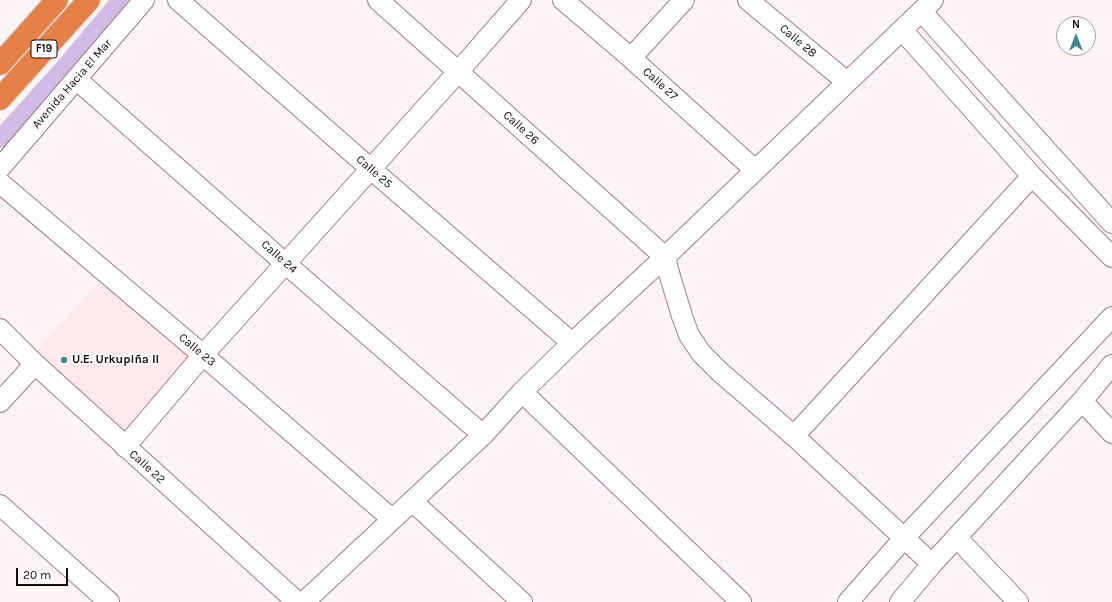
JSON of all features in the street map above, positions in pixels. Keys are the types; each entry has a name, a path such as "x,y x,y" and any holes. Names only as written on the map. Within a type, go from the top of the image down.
{"highway":[{"name":"F19","path":"0,64 57,0"},
{"name":"F19","path":"0,99 89,0"}],"street":[{"name":"Avenida Hacia El Mar","path":"0,168 144,0"},
{"name":"Calle 25","path":"178,0 572,343"},
{"name":"Calle 26","path":"378,0 665,257"},
{"path":"125,447 203,355 521,0"},
{"name":"Calle 27","path":"563,0 631,58 755,170"},
{"path":"631,58 684,0"},
{"name":"Calle 28","path":"748,0 847,82"},
{"path":"304,602 483,435 522,392 572,343 665,257 847,82 903,31 930,3 1112,223"},
{"path":"903,31 1032,176 1112,257"},
{"name":"Calle 24","path":"76,78 286,264 483,435"},
{"path":"794,436 1032,176"},
{"name":"Calle 23","path":"0,184 203,355 392,519"},
{"path":"665,257 689,335 701,353 720,372 794,436 905,537 932,564"},
{"path":"848,602 905,537 1112,317"},
{"name":"Calle 22","path":"0,329 35,364 125,447 297,602"},
{"path":"0,402 35,364"},
{"path":"900,602 932,564 1082,401 1112,365"},
{"path":"522,392 740,602"},
{"path":"1082,401 1112,433"},
{"path":"412,501 522,602"},
{"path":"0,505 108,602"},
{"path":"956,538 1018,602"}],"shaded area":[{"path":"102,278 195,360 128,435 35,353"}],"waterway":[{"path":"0,139 62,70 121,0"}],"place":[{"name":"U.E. Urkupiña II","path":"64,360"}]}
